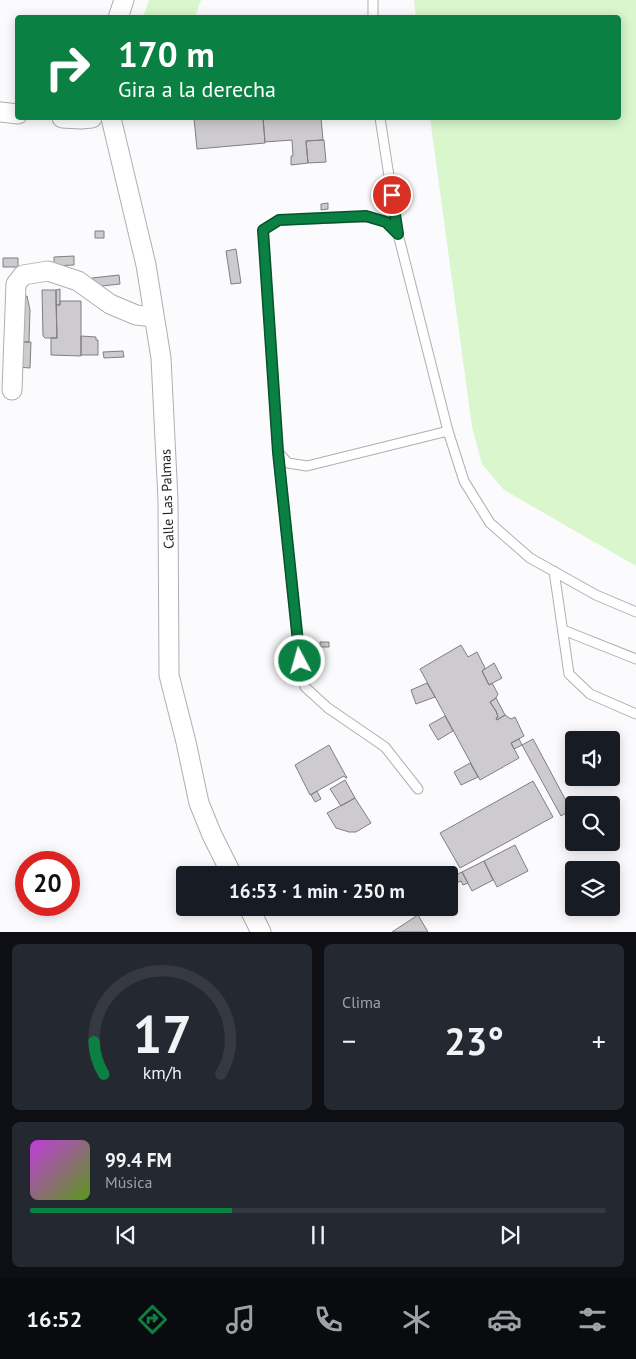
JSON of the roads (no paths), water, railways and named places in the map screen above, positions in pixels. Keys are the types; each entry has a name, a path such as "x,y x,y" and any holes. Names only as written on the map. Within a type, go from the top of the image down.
{"street":[{"path":"119,15 124,0"},
{"path":"0,112 15,114"},
{"name":"Calle Las Palmas","path":"111,120 146,265 161,358 168,500 168,675 186,742 199,803 228,866"},
{"path":"12,390 16,284 23,275 48,271 78,281 110,304 136,315 154,317"},
{"path":"253,916 262,932"}],"lane":[{"path":"373,0 373,15"},
{"path":"380,120 398,234 448,431 464,481 490,523 530,558 596,595 636,612"},
{"path":"398,234 386,222 366,216 279,220 263,230 278,452 300,661 305,687 328,708 385,747 418,789"},
{"path":"278,452 288,463 307,466 448,431"},
{"path":"554,571 570,674 590,694 636,714"},
{"path":"563,630 636,659"}]}
